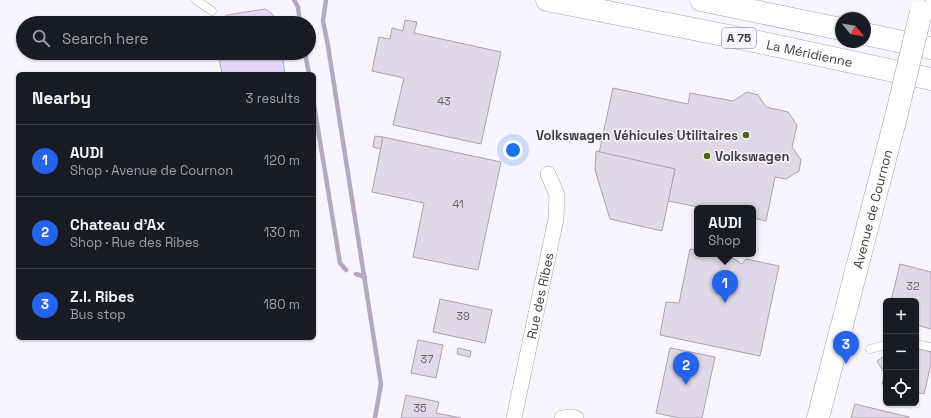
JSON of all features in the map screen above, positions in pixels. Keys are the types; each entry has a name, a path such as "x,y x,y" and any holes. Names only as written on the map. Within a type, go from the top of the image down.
{"main road":[{"name":"La Méridienne","path":"547,0 749,40 931,79"},
{"name":"A 75","path":"700,0 835,28"},
{"name":"Avenue de Cournon","path":"818,418 900,113 925,6"},
{"path":"871,35 931,48"}],"street":[{"name":"Rue des Ribes","path":"514,418 556,220 557,195 548,174"},
{"path":"562,418 576,418"}],"lane":[{"path":"196,0 212,11"},
{"path":"826,418 890,160 900,113"},
{"path":"919,345 931,347"},
{"path":"870,349 883,346"}],"shaded area":[{"path":"265,9 274,16 226,16"},
{"path":"219,60 283,60 285,72 222,72"}],"building":[{"path":"405,20 417,22 414,33 501,52 481,144 393,125 404,78 372,71 379,37 390,39 392,28 403,31"},
{"name":"Volkswagen","path":"613,88 688,104 690,93 733,101 747,92 758,95 766,107 788,112 797,125 792,147 801,160 799,171 786,179 775,177 766,221 756,219 756,205 694,206 668,201 675,169 599,153"},
{"path":"375,136 383,137 381,149 373,147"},
{"path":"383,137 501,162 478,270 413,257 424,203 372,192"},
{"path":"596,151 675,169 662,231 610,219 595,170"},
{"path":"690,249 694,250 694,257 720,257 727,262 731,257 742,264 746,259 779,266 760,356 660,335 666,302 679,303"},
{"path":"900,264 931,272 931,329 919,326 919,298 892,298"},
{"path":"440,299 492,310 485,343 433,332"},
{"path":"418,340 443,345 436,378 411,373"},
{"path":"458,348 471,351 470,357 457,354"},
{"path":"670,348 715,357 702,418 679,418 656,413"},
{"path":"919,349 931,352 931,364 924,394 919,393"},
{"path":"883,357 883,371 877,361"},
{"path":"406,395 439,402 436,413 461,418 401,418"},
{"path":"855,404 909,417 909,418 851,418"}],"waterway":[{"path":"294,0 298,7 299,16"},
{"path":"326,0 323,21 381,384 375,418"},
{"path":"306,60 309,72"},
{"path":"316,117 340,263 346,270"},
{"path":"356,274 365,277"}],"place":[{"name":"Volkswagen Véhicules Utilitaires","path":"746,135"},
{"name":"Volkswagen","path":"707,156"},
{"name":"AUDI","path":"725,303"},
{"name":"Z.I. Ribes","path":"846,364"},
{"name":"Chateau d'Ax","path":"686,385"}]}
